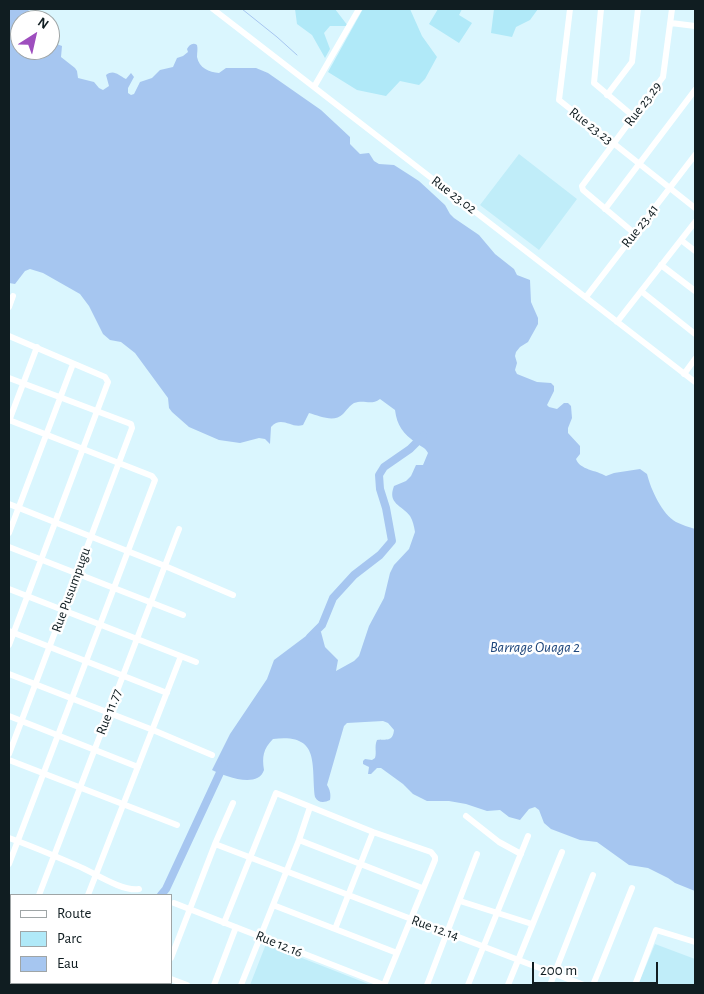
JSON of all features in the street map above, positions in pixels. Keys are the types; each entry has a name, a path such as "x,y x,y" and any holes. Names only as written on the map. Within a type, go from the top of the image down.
{"street":[{"name":"Rue 23.02","path":"213,9 695,382"},
{"path":"314,88 359,9"},
{"name":"Rue 23.23","path":"570,9 559,100 695,208"},
{"path":"601,9 594,84 633,116"},
{"path":"607,95 632,62 638,9"},
{"name":"Rue 23.29","path":"605,209 583,190 582,186 664,75 672,9"},
{"path":"671,23 695,26"},
{"path":"634,233 605,209 695,90"},
{"name":"Rue 23.41","path":"586,297 695,155"},
{"path":"617,322 695,222"},
{"path":"681,240 695,251"},
{"path":"661,265 695,291"},
{"path":"641,291 695,334"},
{"path":"9,308 13,296"},
{"path":"9,336 108,379 27,596 11,632 9,645"},
{"path":"9,864 155,480 154,477 9,420 37,347"},
{"path":"684,374 695,359"},
{"path":"9,533 73,364"},
{"path":"9,378 97,412"},
{"name":"Rue Pusumpugu","path":"9,754 132,428 132,425 97,412"},
{"path":"9,504 233,595"},
{"name":"Rue 11.77","path":"39,894 179,529"},
{"path":"9,547 183,615"},
{"path":"9,589 196,662"},
{"path":"11,632 166,693"},
{"path":"88,894 181,656"},
{"path":"9,674 109,712 212,755"},
{"path":"9,716 138,767"},
{"path":"9,760 177,825"},
{"path":"224,922 275,793 434,854 435,860 384,985"},
{"path":"172,955 233,803"},
{"path":"241,985 299,840 310,807"},
{"path":"466,816 499,842 521,854"},
{"path":"335,929 373,832"},
{"path":"468,985 528,836"},
{"path":"9,838 116,884 134,890 139,889"},
{"path":"299,840 422,888"},
{"name":"Rue 12.14","path":"215,844 584,985"},
{"path":"508,985 562,852"},
{"path":"427,985 477,854"},
{"path":"550,985 593,875"},
{"path":"593,985 632,888"},
{"path":"460,901 532,924"},
{"name":"Rue 12.16","path":"174,903 384,985"},
{"path":"273,905 397,953"},
{"path":"214,985 236,927"},
{"path":"635,985 656,930 695,942"},
{"path":"172,979 187,985"}],"shaded area":[{"path":"519,154 577,199 539,250 480,205"},
{"path":"266,944 371,985 250,985"},
{"path":"655,944 695,959 695,985 638,985"}],"green space":[{"path":"295,9 335,9 348,26 330,26 324,33 330,49 325,58 312,35 297,24"},
{"path":"363,9 410,9 422,36 437,57 425,79 419,85 400,81 386,96 357,90 328,72"},
{"path":"438,9 462,9 459,15 472,23 459,43 429,24"},
{"path":"494,9 538,9 530,20 516,27 512,37 491,33"}],"water":[{"name":"Barrage Ouaga 2","path":"9,9 29,9 10,10 10,60 60,60 60,45 62,46 61,57 75,68 78,78 94,82 103,90 109,86 106,75 109,73 118,74 126,79 131,73 134,77 128,88 128,93 131,95 134,94 140,82 152,78 160,70 173,67 177,58 188,52 187,49 190,45 196,44 198,61 202,67 219,73 226,68 256,68 268,73 321,110 350,137 350,144 360,154 369,153 374,161 379,164 394,165 419,181 445,205 454,218 479,235 495,254 514,269 517,275 530,280 531,302 538,318 538,324 528,342 516,352 517,363 515,370 517,374 537,382 551,383 554,386 554,391 547,405 549,407 557,409 564,403 568,403 571,406 572,418 568,433 580,446 580,454 576,459 578,463 606,476 640,469 647,474 654,494 666,513 676,522 695,529 695,891 675,883 648,868 629,865 597,842 580,840 551,829 544,823 539,810 535,807 529,809 520,820 509,817 500,810 487,811 449,801 427,801 413,794 381,768 377,768 371,774 368,774 369,767 363,764 363,761 375,758 377,740 391,738 393,734 394,730 388,723 383,721 347,723 344,726 327,785 330,792 330,800 326,802 321,802 315,797 311,754 306,746 299,741 288,738 273,739 264,753 264,770 261,776 255,779 232,778 212,770 230,734 267,679 274,660 314,630 321,632 325,647 338,660 336,671 359,656 369,626 384,598 390,573 394,565 409,549 415,532 410,516 396,504 392,497 394,486 406,481 411,476 416,465 423,465 428,453 404,432 399,425 395,410 380,399 373,402 354,403 343,414 335,418 327,418 309,413 303,425 279,422 271,427 270,444 265,439 259,438 240,443 219,440 189,427 172,412 169,408 168,398 135,353 121,342 110,340 103,334 89,306 80,294 43,273 30,269 25,271 15,284 9,283"}],"waterway":[{"path":"242,9 297,55"},
{"path":"310,637 322,625 333,598 354,575 380,555 392,541 386,508 380,489 379,475 384,467 410,449 423,436"},
{"path":"162,894 166,889 224,764"}]}
